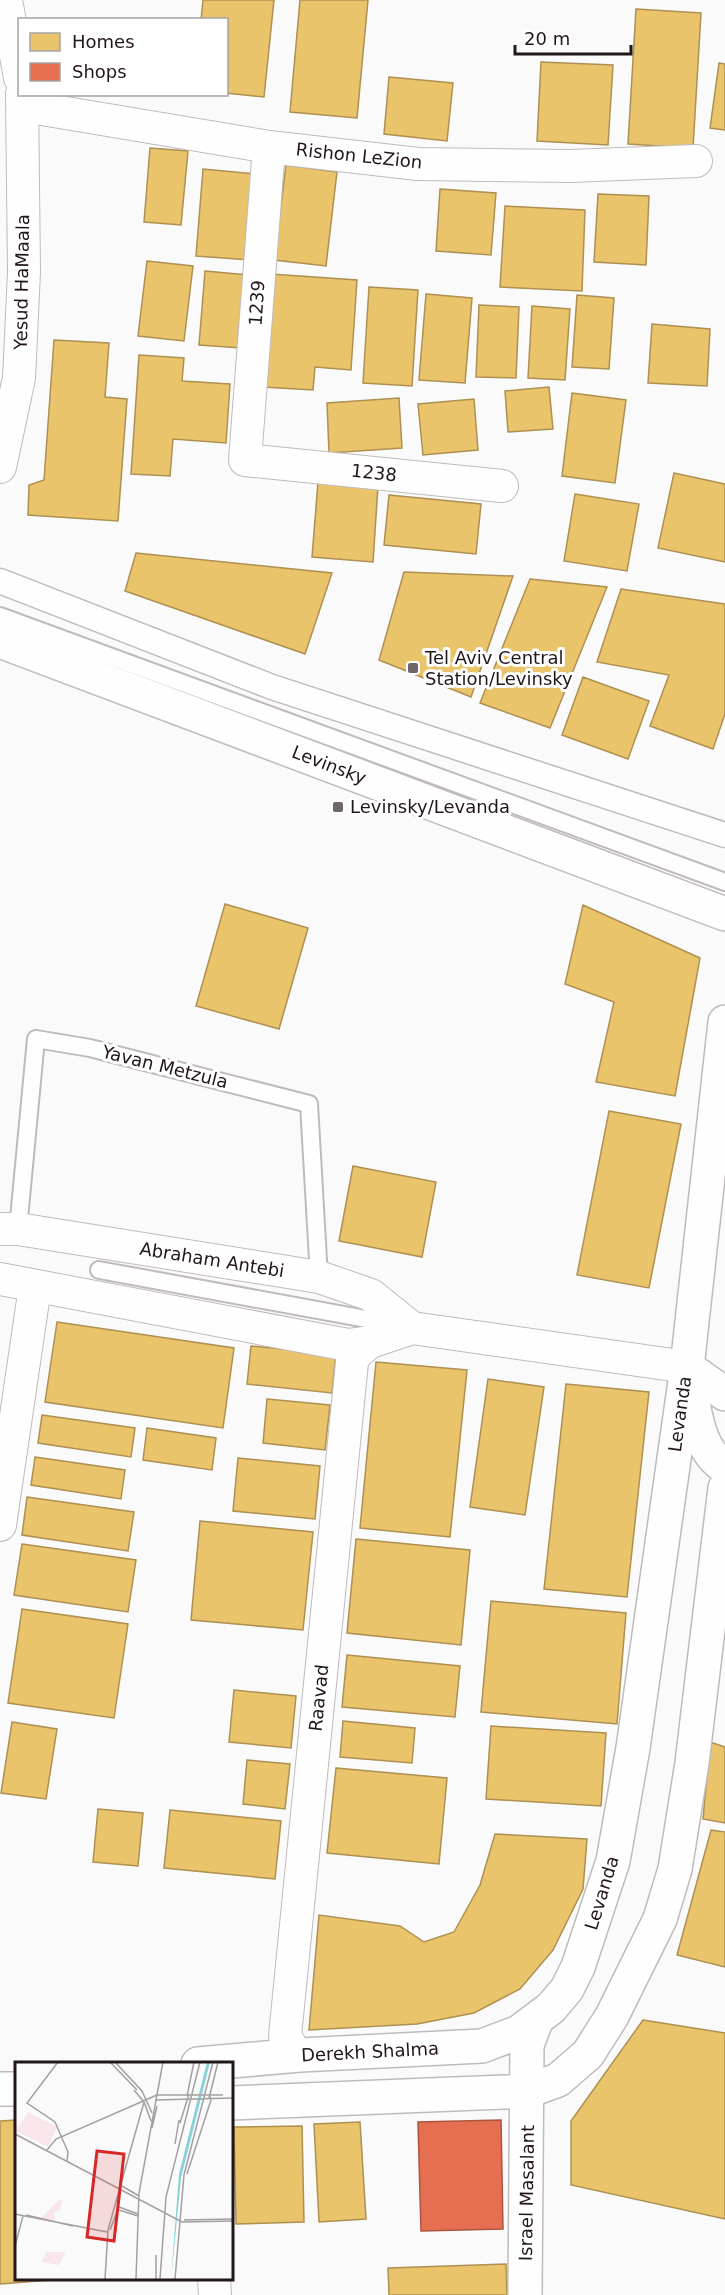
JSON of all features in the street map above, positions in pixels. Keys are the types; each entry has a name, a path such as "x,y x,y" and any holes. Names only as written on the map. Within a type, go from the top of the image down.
{"street":[{"name":"Yesud HaMaala","path":"6,0 18,70"},
{"name":"Yesud HaMaala","path":"0,467 20,378 24,272 22,96"},
{"name":"Rishon LeZion","path":"36,96 269,147 418,164 570,166 696,161"},
{"name":"1239","path":"245,460 269,147"},
{"name":"1238","path":"245,460 502,486"},
{"path":"0,581 272,687 725,836"},
{"name":"Levinsky","path":"0,641 725,914"},
{"name":"Levanda","path":"528,2091 527,2045 536,2020 551,2008 567,1989 578,1967 613,1861 633,1748 687,1367 725,1022"},
{"name":"Abraham Antebi","path":"9,1229 319,1277 371,1295 412,1328"},
{"path":"0,1279 348,1345 370,1342 412,1328 687,1367 725,1394"},
{"path":"0,1525 35,1287"},
{"name":"Raavad","path":"300,2055 294,2052 285,2036 352,1362 355,1355 370,1342"},
{"path":"687,1367 696,1420 705,1443 717,1462 725,1467"},
{"path":"232,2103 528,2091 558,2080 588,2054 612,2016 660,1918 675,1869 720,1560 725,1488"},
{"name":"Derekh Shalma","path":"221,2062 300,2055 482,2046 511,2036 536,2020"},
{"name":"Israel Masalant","path":"525,2295 528,2091"}],"lane":[{"path":"0,616 725,882"},
{"name":"Yavan Metzula","path":"9,1229 36,1039 90,1048 309,1104 319,1277"},
{"path":"99,1270 412,1328"}],"building: Homes":[{"path":"203,0 274,0 264,97 228,93 228,18 201,18"},
{"path":"300,0 368,0 357,118 290,112"},
{"path":"636,9 701,13 693,148 628,144"},
{"path":"541,62 613,65 608,145 537,141"},
{"path":"719,63 725,64 725,130 710,128"},
{"path":"389,77 453,83 447,141 384,134"},
{"path":"150,148 188,151 181,225 144,222"},
{"path":"286,165 337,172 326,266 274,260"},
{"path":"203,169 256,174 250,260 196,256"},
{"path":"440,189 496,193 491,255 436,251"},
{"path":"598,194 649,196 646,265 594,262"},
{"path":"505,206 585,210 582,291 500,287"},
{"path":"147,261 193,266 184,341 138,336"},
{"path":"205,271 248,275 241,348 199,345"},
{"path":"271,274 357,280 351,370 315,367 313,390 263,387"},
{"path":"369,287 418,290 412,386 363,383"},
{"path":"426,294 472,298 465,383 419,380"},
{"path":"577,295 614,298 609,369 572,367"},
{"path":"479,305 519,307 516,378 476,377"},
{"path":"532,306 570,309 565,380 528,378"},
{"path":"652,324 710,329 707,386 648,383"},
{"path":"54,340 109,343 105,397 127,399 118,521 28,515 29,485 44,480"},
{"path":"139,355 184,358 182,381 230,384 226,443 173,439 170,476 131,474"},
{"path":"549,387 553,429 508,432 505,391"},
{"path":"572,393 626,400 615,483 562,476"},
{"path":"399,398 402,448 329,453 327,403"},
{"path":"474,399 478,450 423,455 418,404"},
{"path":"674,473 725,484 725,562 658,548"},
{"path":"318,482 378,486 373,562 312,557"},
{"path":"575,494 639,504 627,571 564,561"},
{"path":"389,495 481,504 476,554 384,545"},
{"path":"136,553 332,573 305,654 125,591"},
{"path":"404,572 513,576 471,697 379,660"},
{"path":"530,579 607,587 550,728 480,703"},
{"path":"621,589 725,604 725,714 713,749 650,726 669,675 597,662"},
{"path":"583,677 649,701 628,759 562,735"},
{"path":"225,904 308,928 279,1029 196,1006"},
{"path":"583,905 700,958 675,1096 596,1082 614,1002 565,984"},
{"path":"609,1111 681,1124 649,1288 577,1275"},
{"path":"353,1166 436,1182 422,1257 339,1241"},
{"path":"57,1322 234,1348 223,1428 45,1402"},
{"path":"251,1346 336,1354 332,1393 247,1384"},
{"path":"376,1362 467,1370 450,1537 360,1528"},
{"path":"488,1379 544,1387 525,1515 470,1507"},
{"path":"566,1384 649,1392 627,1597 544,1589"},
{"path":"267,1399 330,1405 325,1450 263,1443"},
{"path":"42,1415 135,1428 131,1457 38,1443"},
{"path":"147,1428 216,1438 212,1470 143,1460"},
{"path":"35,1457 125,1470 121,1499 31,1485"},
{"path":"238,1458 320,1466 315,1519 233,1511"},
{"path":"27,1497 134,1512 128,1551 22,1535"},
{"path":"200,1521 313,1532 303,1630 191,1620"},
{"path":"356,1539 470,1550 461,1645 347,1633"},
{"path":"22,1544 136,1560 128,1612 14,1595"},
{"path":"491,1601 626,1613 617,1724 481,1712"},
{"path":"22,1609 128,1624 114,1718 8,1703"},
{"path":"347,1655 460,1666 455,1717 342,1707"},
{"path":"234,1690 296,1696 291,1748 229,1742"},
{"path":"343,1721 415,1728 412,1763 340,1757"},
{"path":"12,1722 57,1729 46,1799 1,1793"},
{"path":"491,1726 606,1733 601,1806 486,1799"},
{"path":"710,1742 725,1747 725,1823 703,1819"},
{"path":"247,1760 290,1764 285,1809 243,1804"},
{"path":"336,1768 447,1778 439,1864 327,1853"},
{"path":"98,1809 143,1813 138,1866 93,1862"},
{"path":"170,1810 281,1821 275,1879 164,1868"},
{"path":"711,1830 725,1832 725,1967 677,1955"},
{"path":"495,1834 587,1839 583,1889 553,1950 520,1989 474,2013 417,2024 309,2030 319,1915 400,1926 424,1942 454,1932 480,1885"},
{"path":"643,2020 725,2033 725,2219 571,2185 571,2121"},
{"path":"15,2120 15,2280 51,2280 0,2284 0,2121"},
{"path":"360,2122 366,2219 319,2222 314,2124"},
{"path":"302,2126 304,2222 236,2224 234,2127"},
{"path":"506,2264 507,2295 389,2295 388,2268"}],"building: Shops":[{"path":"501,2120 503,2229 421,2231 418,2122"}],"place":[{"name":"Tel Aviv Central Station/Levinsky","path":"413,668"},
{"name":"Levinsky/Levanda","path":"338,807"}]}
